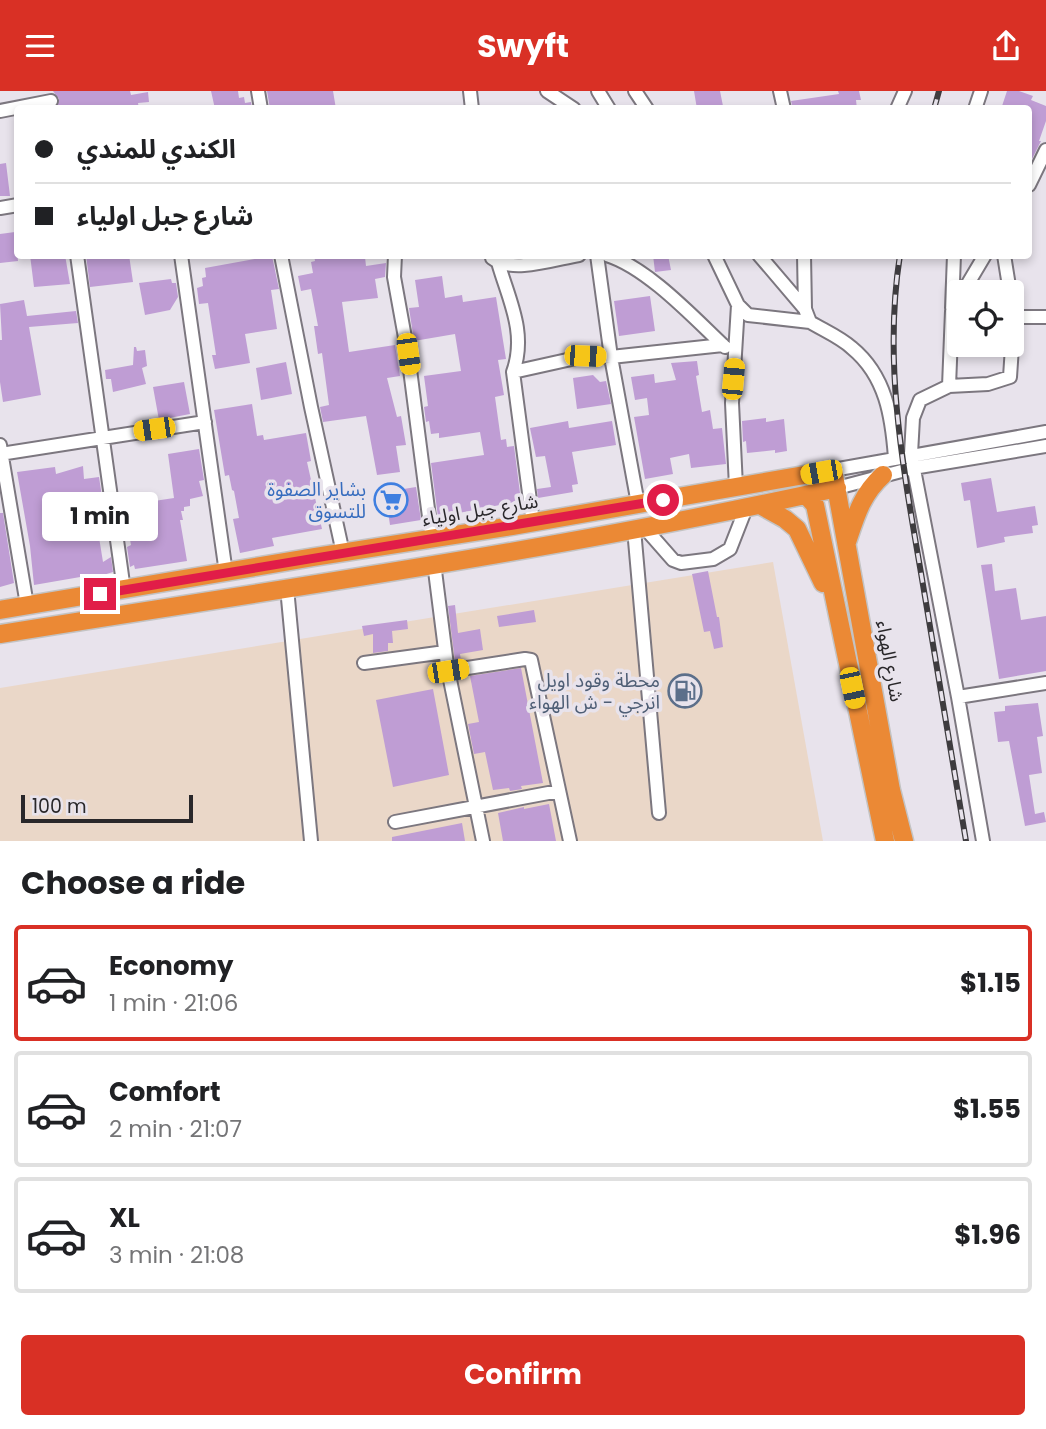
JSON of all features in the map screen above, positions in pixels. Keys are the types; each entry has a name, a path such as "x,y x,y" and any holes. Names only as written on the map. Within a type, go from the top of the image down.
{"highway":[{"name":"شارع جبل اولياء","path":"0,610 432,540 833,470"},
{"name":"شارع الهواء","path":"833,470 891,790 904,841"},
{"path":"804,475 806,495 815,505 886,841"},
{"path":"847,541 865,493 883,475"},
{"path":"0,635 639,528 837,488"},
{"path":"753,506 785,519 797,529 836,611"}],"street":[{"path":"547,91 568,105"},
{"path":"28,105 51,100"},
{"path":"1032,179 1046,150"},
{"path":"78,259 124,590"},
{"path":"182,259 226,573"},
{"path":"282,259 343,553"},
{"path":"395,259 394,277 408,354 432,540"},
{"path":"494,259 516,314 519,334 513,372 533,523"},
{"path":"496,259 513,266 555,259"},
{"path":"598,259 611,357 638,504"},
{"path":"615,259 660,287 735,356"},
{"path":"716,259 738,305 748,315 807,316"},
{"path":"762,259 807,316 851,346 869,364 881,383 892,421 895,458"},
{"path":"804,259 807,316"},
{"path":"954,259 955,280"},
{"path":"970,280 983,259"},
{"path":"1005,259 1008,280"},
{"path":"736,487 732,403 738,305"},
{"path":"1024,317 1046,317"},
{"path":"513,372 585,356 611,357 723,345"},
{"path":"949,386 952,357"},
{"path":"983,841 913,468 913,418 919,400 949,386 988,384 1010,377 1011,357"},
{"path":"27,605 0,451 205,422"},
{"path":"833,470 1046,432"},
{"path":"837,488 913,468 1046,446"},
{"path":"639,528 673,560 681,563 713,559 730,548 753,506"},
{"path":"639,528 659,813"},
{"path":"434,563 448,671 483,841"},
{"path":"286,588 311,841"},
{"path":"364,663 445,652"},
{"path":"448,671 531,660 570,841"},
{"path":"958,697 1046,683"},
{"path":"395,822 559,790"}],"shaded area":[{"path":"773,562 823,841 0,841 0,688"}],"building":[{"path":"53,91 130,91 131,95 148,92 149,102 138,105 58,105 59,99"},
{"path":"211,91 238,91 239,98 244,97 245,103 251,102 251,105 214,105"},
{"path":"267,91 333,91 335,105 269,105"},
{"path":"694,91 720,91 723,105 696,105"},
{"path":"838,91 859,91 861,100 856,100 857,105 792,105 791,101 839,94"},
{"path":"1007,91 1019,91 1033,96 1031,100 1046,106 1046,121 1041,141 1032,159 1032,105 1002,105"},
{"path":"6,163 10,196 0,196 0,164"},
{"path":"14,232 14,259 18,261 0,263 0,234"},
{"path":"30,259 66,259 70,284 34,287"},
{"path":"86,259 130,259 133,282 90,287"},
{"path":"255,259 273,259 279,289 271,290 277,329 245,334 250,363 215,369 212,355 216,355 208,303 199,304 197,288 203,286 205,268"},
{"path":"365,259 366,266 386,263 385,277 375,279 378,298 342,302 349,352 395,345 400,376 387,378 397,417 401,416 406,445 396,446 400,472 377,475 366,416 323,422 320,407 329,405 322,353 318,354 314,326 318,326 311,289 301,291 298,276 313,273 311,262"},
{"path":"653,259 669,259 671,270 655,272"},
{"path":"442,276 445,298 462,295 463,302 496,297 506,359 498,360 504,395 495,397 501,440 506,439 507,447 514,446 521,501 438,517 431,463 484,455 480,432 439,438 439,433 431,434 429,421 426,422 424,407 428,406 424,376 461,371 455,334 414,341 409,308 419,307 415,280"},
{"path":"171,279 172,283 176,283 178,297 170,310 145,315 139,283"},
{"path":"650,296 655,331 619,336 614,301"},
{"path":"24,300 27,316 76,311 78,323 29,327 41,395 3,402 0,382 0,304"},
{"path":"134,347 137,351 145,350 147,366 142,368 146,384 113,392 111,379 106,379 105,370 133,365"},
{"path":"697,361 699,375 696,376 702,412 710,410 713,429 722,428 726,464 691,468 689,454 670,458 673,474 645,479 634,417 649,415 647,398 635,400 631,377 654,374 655,383 676,380 671,363"},
{"path":"286,362 292,394 261,400 256,368"},
{"path":"593,375 600,382 606,381 611,404 577,409 573,378"},
{"path":"184,382 190,414 159,420 153,387"},
{"path":"252,404 257,436 263,435 264,440 306,433 311,461 307,462 322,529 272,538 274,546 240,553 233,519 239,518 229,475 225,476 214,410"},
{"path":"766,418 766,422 784,419 787,451 747,453 746,441 743,442 742,421"},
{"path":"568,421 569,428 612,421 616,445 572,452 578,484 572,485 573,492 538,498 537,489 551,487 545,456 536,457 530,428"},
{"path":"199,449 204,480 199,481 203,496 190,499 190,506 181,511 183,520 180,520 187,561 135,569 134,565 130,567 127,547 131,545 121,506 174,498 168,454"},
{"path":"83,466 84,479 99,477 106,523 97,525 103,562 111,557 113,572 87,580 86,576 34,585 17,472 55,467 56,474"},
{"path":"991,478 997,512 1035,506 1038,525 1032,526 1033,533 1004,537 1005,542 977,548 970,500 964,501 961,483"},
{"path":"416,487 421,520 390,525 385,492"},
{"path":"0,513 3,513 14,583 0,587"},
{"path":"992,564 995,591 1016,588 1021,620 1046,616 1046,671 999,679 981,565"},
{"path":"708,571 723,647 714,649 710,631 704,632 692,574"},
{"path":"455,605 458,633 480,629 483,650 460,654 461,660 455,661 448,606"},
{"path":"534,610 536,622 499,627 497,616"},
{"path":"407,620 408,629 392,631 393,643 388,643 388,651 373,653 373,634 364,636 362,626"},
{"path":"521,668 543,783 521,786 522,789 510,791 509,788 493,790 485,752 474,754 468,724 479,722 470,676"},
{"path":"433,689 449,775 393,787 376,700"},
{"path":"1038,703 1043,736 1037,737 1042,773 1029,775 1035,814 1044,812 1046,822 1025,826 1009,741 998,742 994,712 1005,711 1005,706"},
{"path":"549,804 556,841 503,841 498,813"},
{"path":"462,823 465,841 392,841 392,837"}],"railway":[{"path":"935,105 939,91"},
{"path":"900,259 894,335 897,415 966,841"}],"place":[{"name":"بشاير الصفوة للتسوق","path":"391,500"},
{"name":"محطة وقود اويل انرجي - ش الهواء","path":"685,691"}],"route":[{"path":"100,594 663,500"}]}
